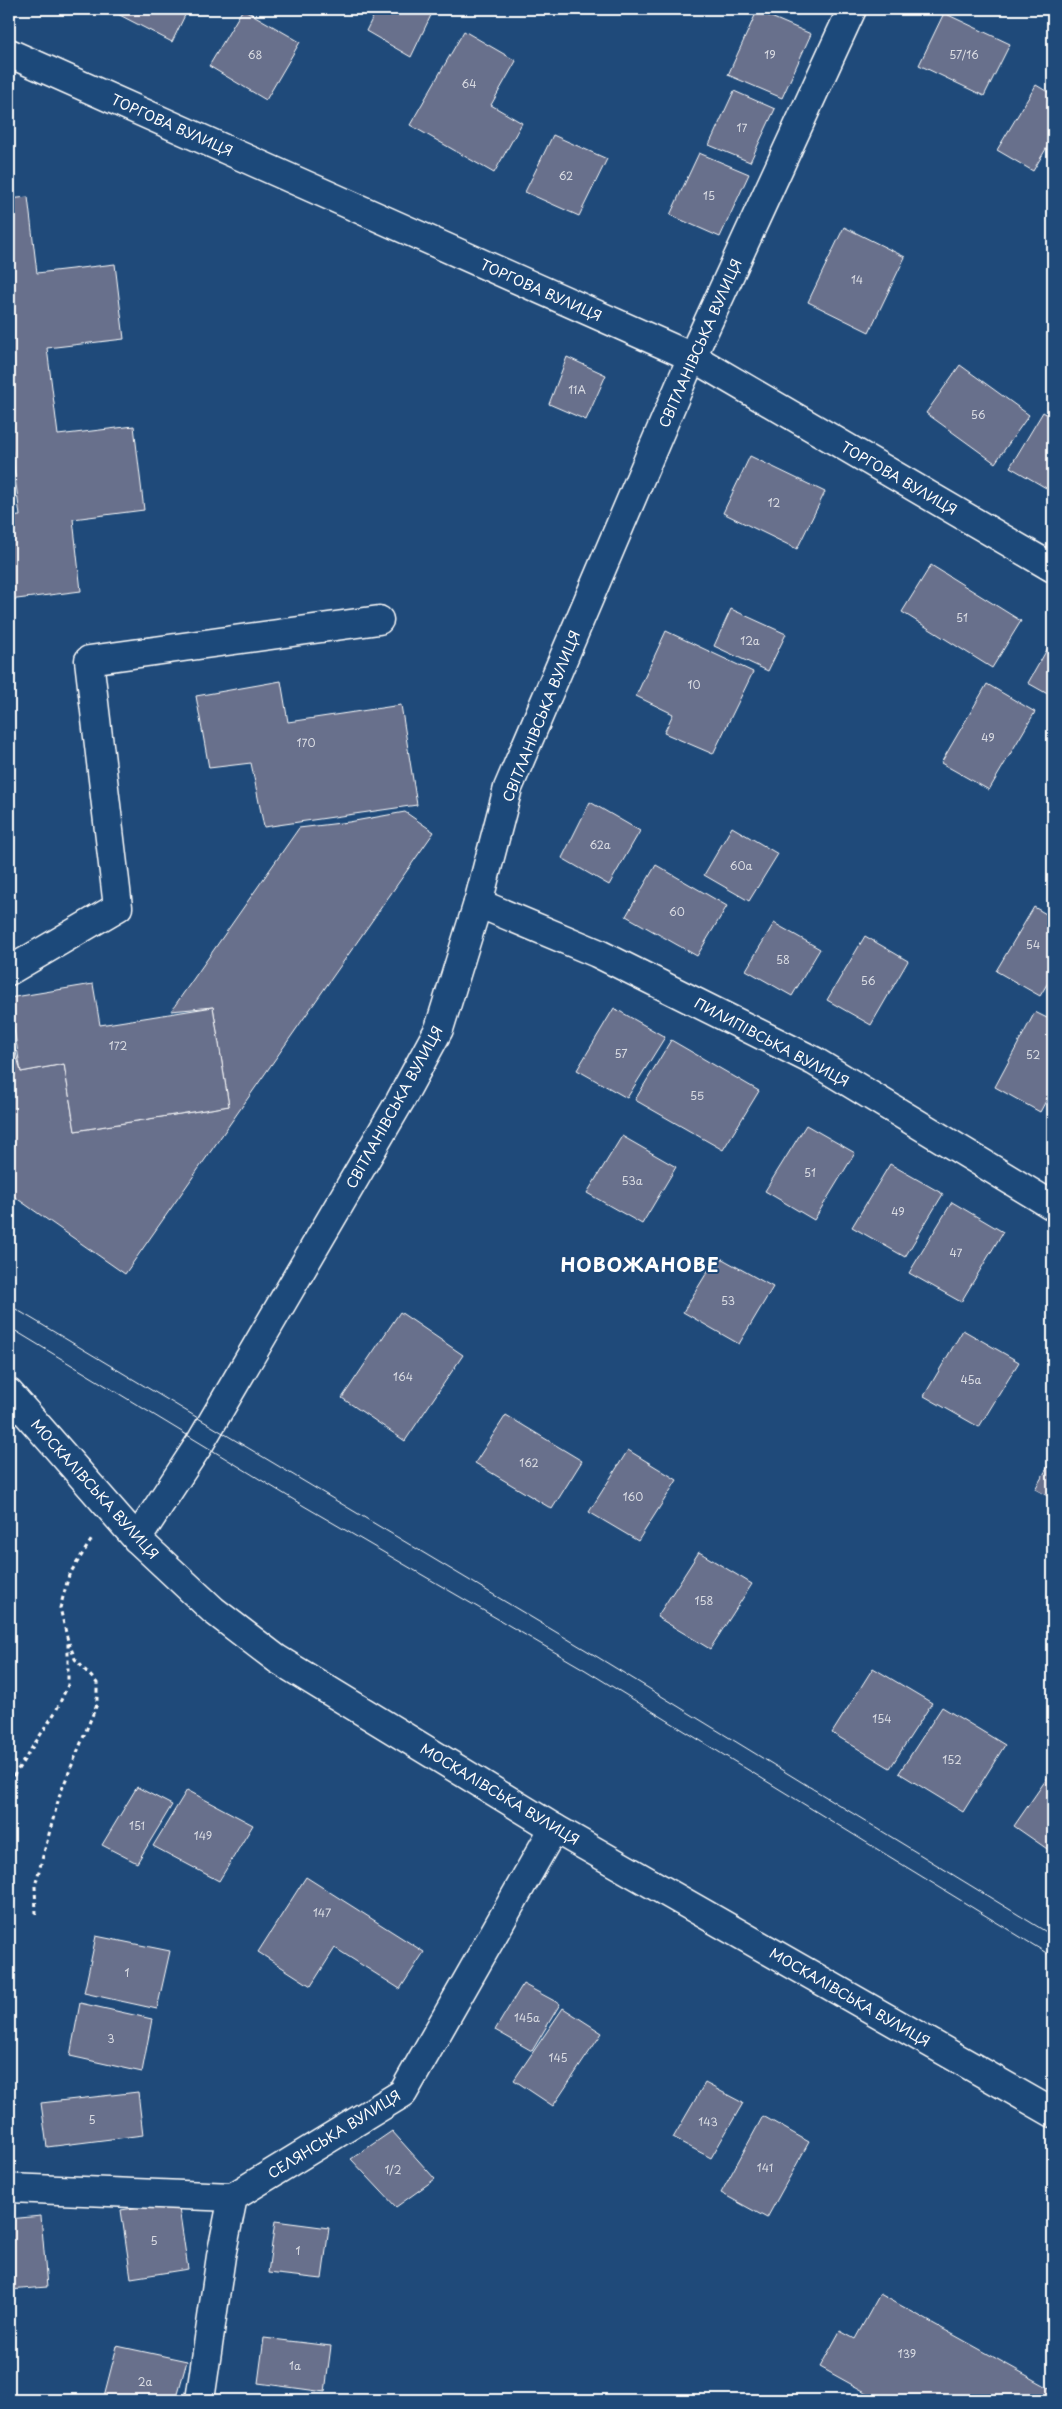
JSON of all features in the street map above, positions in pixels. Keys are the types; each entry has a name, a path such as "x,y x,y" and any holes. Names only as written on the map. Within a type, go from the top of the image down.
{"street":[{"name":"СВІТЛАНІВСЬКА ВУЛИЦЯ","path":"138,1539 200,1443 400,1101 439,1030 478,903 508,788 692,357 852,9"},
{"name":"ТОРГОВА ВУЛИЦЯ","path":"9,53 692,357 1053,568"},
{"path":"9,971 118,907 89,660 379,620"},
{"name":"ПИЛИПІВСЬКА ВУЛИЦЯ","path":"478,903 597,953 814,1061 1053,1206"},
{"name":"МОСКАЛІВСЬКА ВУЛИЦЯ","path":"9,1393 138,1539 214,1610 277,1659 554,1828 1053,2113"},
{"name":"СЕЛЯНСЬКА ВУЛИЦЯ","path":"233,2198 403,2093 554,1828"},
{"path":"9,2188 233,2198 221,2256 200,2400"}],"path":[{"path":"36,1914 35,1886 60,1794 97,1704 97,1683 75,1659 68,1641 60,1608 69,1575 112,1509"},
{"path":"9,1783 56,1711 68,1686 68,1641"}],"building":[{"path":"108,9 188,9 172,42"},
{"path":"243,9 300,42 266,100 209,66"},
{"path":"377,9 434,9 411,57 366,31"},
{"path":"757,11 811,34 782,98 728,75"},
{"path":"944,13 1010,44 984,96 919,65"},
{"path":"464,31 516,61 491,105 522,123 494,173 410,125"},
{"path":"1036,85 1053,95 1053,137 1033,171 997,150"},
{"path":"734,91 775,109 750,162 709,145"},
{"path":"553,135 607,159 579,216 525,192"},
{"path":"699,153 749,174 720,237 670,215"},
{"path":"28,197 37,273 115,264 124,339 47,348 58,435 134,426 144,510 73,519 81,591 9,600 9,517 20,516 11,444 9,445 9,199"},
{"path":"844,227 905,257 869,332 808,302"},
{"path":"567,357 606,375 586,420 549,404"},
{"path":"960,365 1029,415 995,463 926,413"},
{"path":"1043,412 1053,418 1053,492 1010,467"},
{"path":"750,456 825,492 797,549 723,513"},
{"path":"931,565 1021,621 992,668 902,612"},
{"path":"731,609 786,634 768,671 714,646"},
{"path":"666,631 753,672 713,754 664,733 673,714 636,696"},
{"path":"1053,639 1053,697 1028,683"},
{"path":"281,681 288,722 401,705 417,805 264,827 251,763 209,768 196,696"},
{"path":"987,684 1035,712 989,790 941,763"},
{"path":"590,802 640,831 609,885 562,858"},
{"path":"405,812 434,832 125,1274 9,1193 9,1026 21,1072 64,1064 75,1131 229,1106 213,1007 171,1011 299,828 349,822"},
{"path":"732,827 778,854 749,901 704,875"},
{"path":"656,865 727,906 697,956 626,916"},
{"path":"1034,907 1053,918 1053,974 1040,996 996,971"},
{"path":"774,923 820,949 792,996 746,970"},
{"path":"865,936 908,961 871,1025 827,1000"},
{"path":"93,984 100,1025 213,1007 229,1106 75,1131 64,1064 21,1072 9,998"},
{"path":"614,1008 665,1037 627,1098 577,1070"},
{"path":"1035,1012 1053,1021 1053,1088 1040,1112 995,1087"},
{"path":"671,1040 759,1091 723,1150 635,1100"},
{"path":"806,1125 855,1153 814,1220 765,1191"},
{"path":"622,1136 676,1167 642,1224 587,1193"},
{"path":"890,1164 943,1194 905,1257 852,1227"},
{"path":"952,1202 1003,1232 961,1302 909,1273"},
{"path":"717,1256 773,1287 739,1344 683,1312"},
{"path":"400,1312 463,1355 405,1441 342,1398"},
{"path":"963,1330 1019,1362 979,1427 924,1396"},
{"path":"506,1415 582,1461 552,1509 475,1463"},
{"path":"628,1450 677,1480 638,1541 589,1512"},
{"path":"1053,1458 1053,1499 1035,1489"},
{"path":"699,1552 752,1584 710,1649 657,1617"},
{"path":"873,1668 932,1703 890,1768 832,1733"},
{"path":"942,1707 1005,1745 963,1812 899,1773"},
{"path":"1050,1774 1053,1776 1053,1853 1014,1826"},
{"path":"137,1787 172,1805 137,1863 102,1845"},
{"path":"187,1790 253,1825 219,1881 153,1846"},
{"path":"306,1877 424,1952 400,1989 335,1948 311,1986 258,1952"},
{"path":"96,1936 170,1951 157,2009 84,1993"},
{"path":"523,1984 560,2004 532,2051 495,2030"},
{"path":"80,2003 152,2019 142,2072 70,2056"},
{"path":"563,2008 602,2033 553,2106 514,2080"},
{"path":"705,2083 743,2103 711,2158 673,2138"},
{"path":"138,2092 143,2135 47,2147 41,2103"},
{"path":"763,2116 809,2142 767,2218 721,2193"},
{"path":"392,2131 435,2179 396,2207 351,2159"},
{"path":"178,2201 188,2269 131,2278 121,2210"},
{"path":"41,2216 47,2287 9,2290 9,2219"},
{"path":"275,2221 329,2228 322,2279 268,2273"},
{"path":"880,2294 1053,2390 1053,2400 877,2400 820,2367 840,2331 855,2339"},
{"path":"264,2338 331,2346 325,2392 258,2383"},
{"path":"117,2346 187,2361 176,2400 103,2400"}],"tram line":[{"path":"9,1305 591,1653 1053,1936"},
{"path":"9,1327 304,1506 582,1668 1053,1957"}],"district":[{"name":"НОВОЖАНОВЕ","path":"640,1264"}]}
